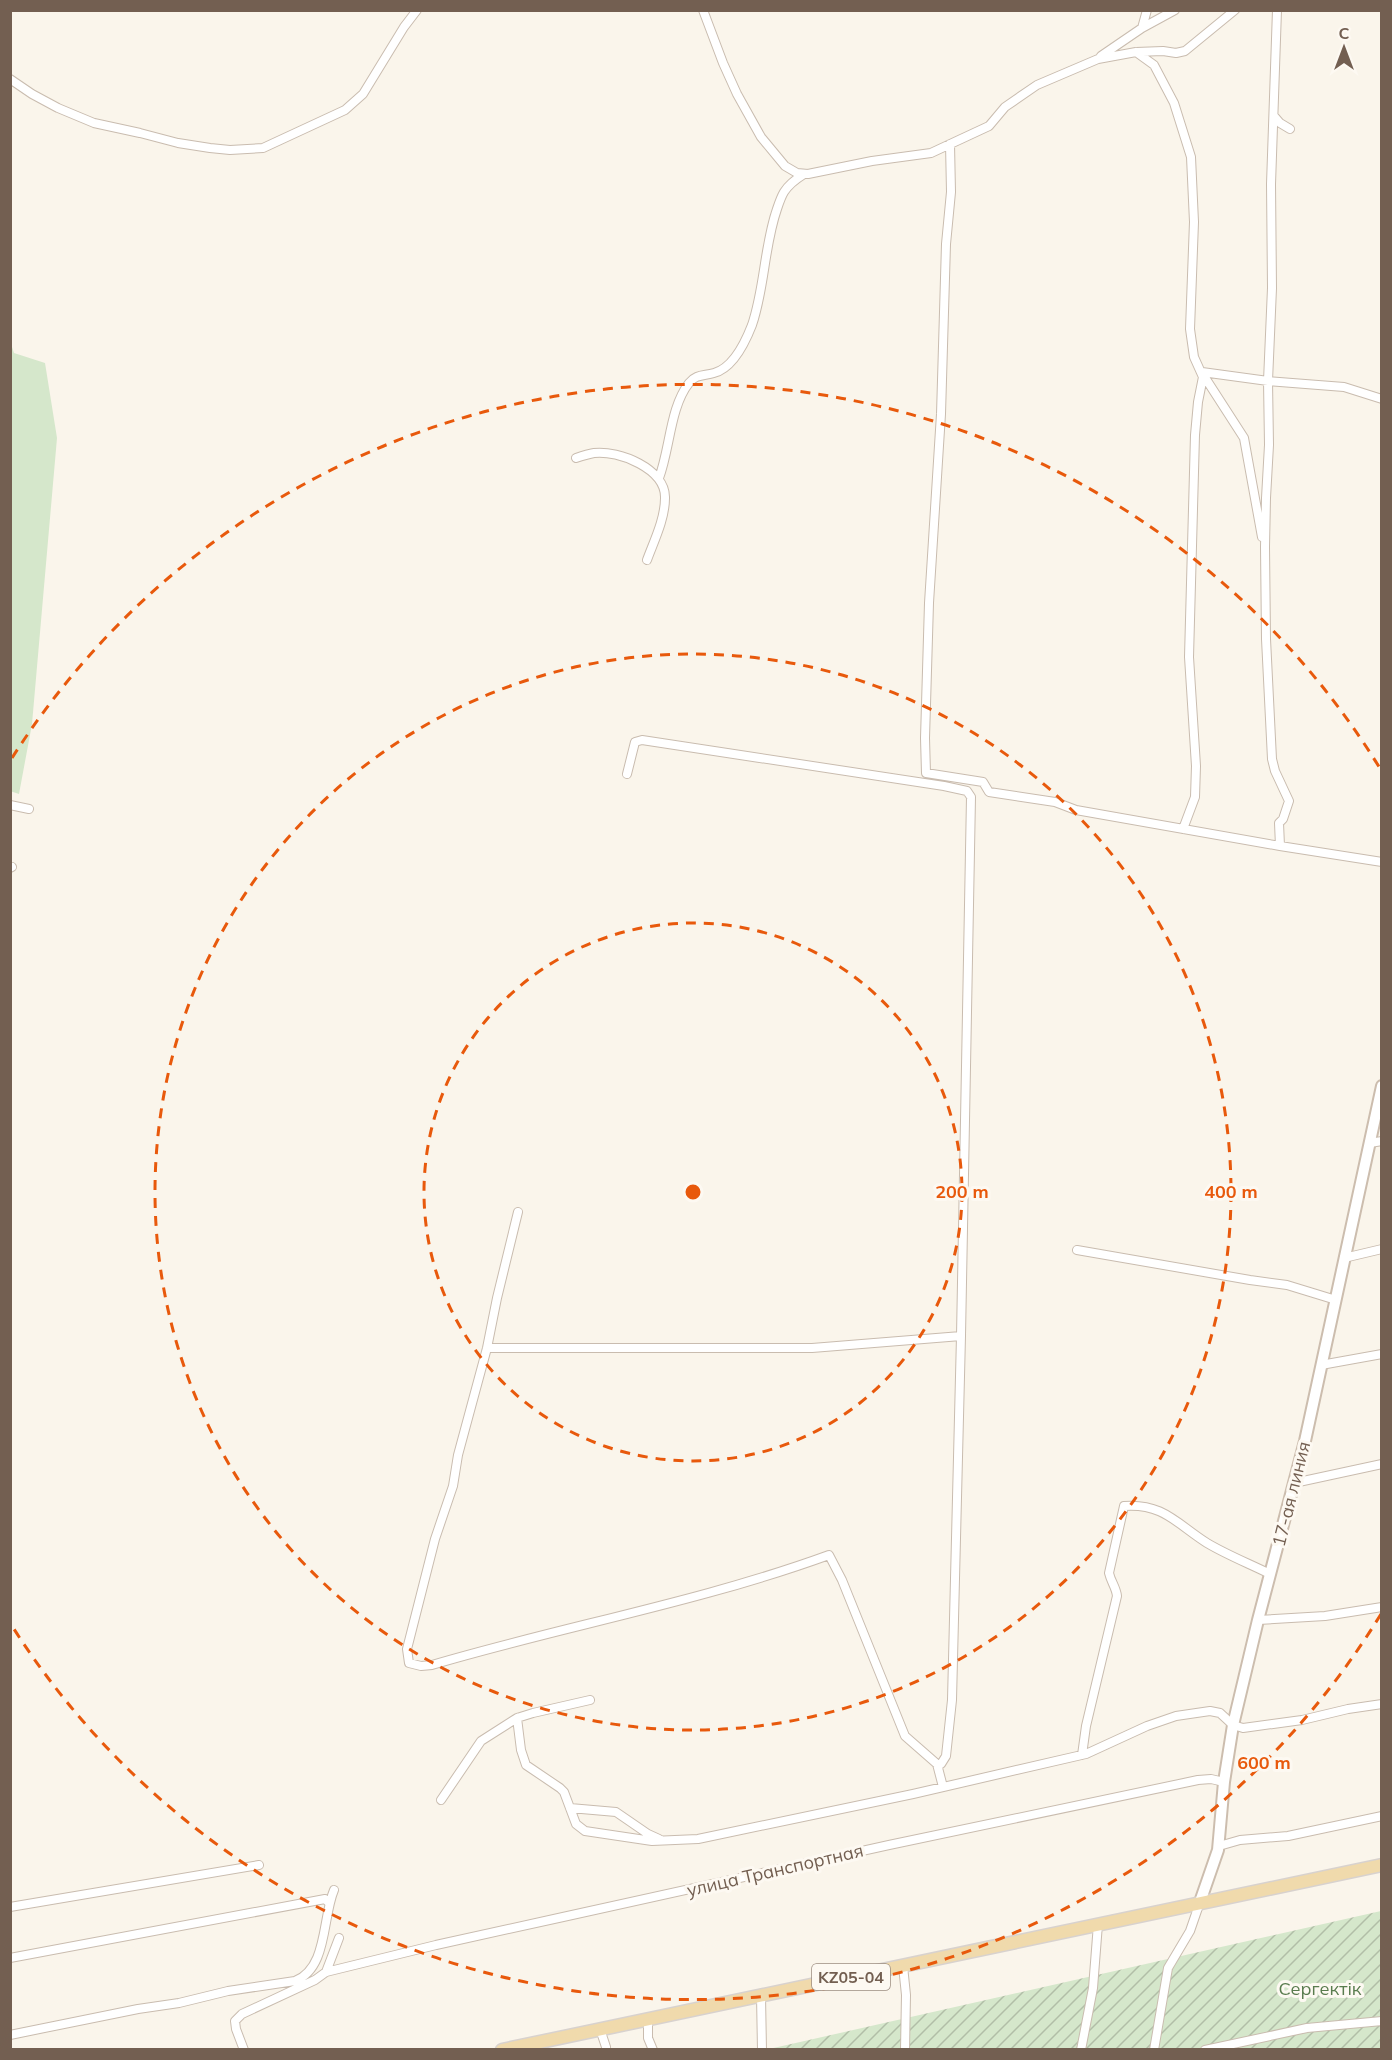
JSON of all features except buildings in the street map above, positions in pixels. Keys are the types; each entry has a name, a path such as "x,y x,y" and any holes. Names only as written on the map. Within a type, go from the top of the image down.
{"main road":[{"name":"KZ05-04","path":"502,2049 548,2045 600,2029 1382,1865"}],"street":[{"path":"10,79 32,94 94,123 178,143 230,150 263,148 345,110 363,94 417,10"},
{"path":"703,10 723,63 754,126 785,166 804,174 898,156 931,153 988,126 1005,107 1037,86 1098,59 1142,28 1175,10"},
{"path":"1142,28 1147,10"},
{"path":"1098,59 1136,52 1176,53 1185,51 1235,10"},
{"path":"1277,10 1271,184 1272,288 1265,547 1266,639 1272,759 1289,801 1283,819 1279,823 1280,846"},
{"path":"1136,52 1154,64 1174,103 1191,157 1194,222 1190,329 1194,357 1244,438 1257,517 1265,547"},
{"path":"1274,116 1290,129"},
{"path":"950,144 951,192 946,244 941,414 929,603 926,773 983,782 989,792 1055,802 1076,810 1382,862"},
{"path":"659,478 666,456 669,433 681,398 690,381 701,374 713,373 727,367 736,357 752,324 769,233 782,194 791,183 804,174"},
{"path":"1202,372 1268,381 1344,387 1382,399"},
{"path":"1183,829 1184,821 1193,805 1196,766 1189,657 1195,435 1198,402 1202,389 1202,372"},
{"path":"576,458 594,453 612,454 637,462 659,478 664,487 665,498 658,532 647,560"},
{"path":"627,774 635,742 642,740 945,786 967,791 971,797 952,1700 946,1756 941,1764 937,1764"},
{"path":"10,805 29,809"},
{"name":"17-ая линия","path":"1200,1902 1218,1846 1224,1782 1233,1725 1294,1483 1344,1258 1376,1142 1382,1086"},
{"path":"518,1212 487,1348 464,1431 453,1486 435,1539 407,1649 408,1663 421,1666 432,1665 663,1606 791,1569 829,1555 842,1580 905,1736 937,1764 943,1787"},
{"path":"1344,1258 1382,1249"},
{"path":"1077,1250 1277,1283 1336,1300"},
{"path":"487,1348 812,1348 961,1336"},
{"path":"1321,1365 1382,1354"},
{"path":"1294,1483 1382,1464"},
{"path":"1082,1755 1086,1726 1117,1596 1116,1587 1108,1573 1124,1506 1139,1505 1164,1512 1208,1544 1270,1574"},
{"path":"1258,1620 1325,1616 1382,1607"},
{"path":"441,1800 482,1741 517,1718 590,1700"},
{"path":"517,1718 521,1750 526,1765 564,1792 576,1824 585,1831 635,1839 660,1840 698,1839 1082,1755 1147,1726 1176,1716 1220,1713 1233,1725 1243,1728 1382,1704"},
{"name":"улица Транспортная","path":"244,2049 235,2021 242,2014 315,1980 326,1972 436,1945 1058,1809 1198,1780 1211,1779 1224,1782"},
{"path":"570,1808 616,1812 660,1840"},
{"path":"1218,1846 1240,1840 1288,1836 1382,1816"},
{"path":"10,1907 259,1865"},
{"path":"10,2036 127,2011 179,2003 228,1990 295,1981 303,1977 316,1963 327,1922 328,1902 334,1890"},
{"path":"10,1958 325,1899 328,1902"},
{"path":"1154,2049 1168,1968 1190,1930 1200,1902"},
{"path":"1081,2049 1093,1988 1098,1924"},
{"path":"326,1972 339,1938"},
{"path":"903,1966 906,1995 905,2049"},
{"path":"761,1996 762,2049"},
{"path":"648,2019 648,2038 653,2049"},
{"path":"1205,2049 1306,2028 1382,2021"},
{"path":"600,2029 606,2047"}],"green space":[{"path":"11,344 14,353 45,363 57,438 32,724 19,794 10,791"},
{"name":"Сергектік","path":"1381,1911 1381,2049 769,2049"}]}
